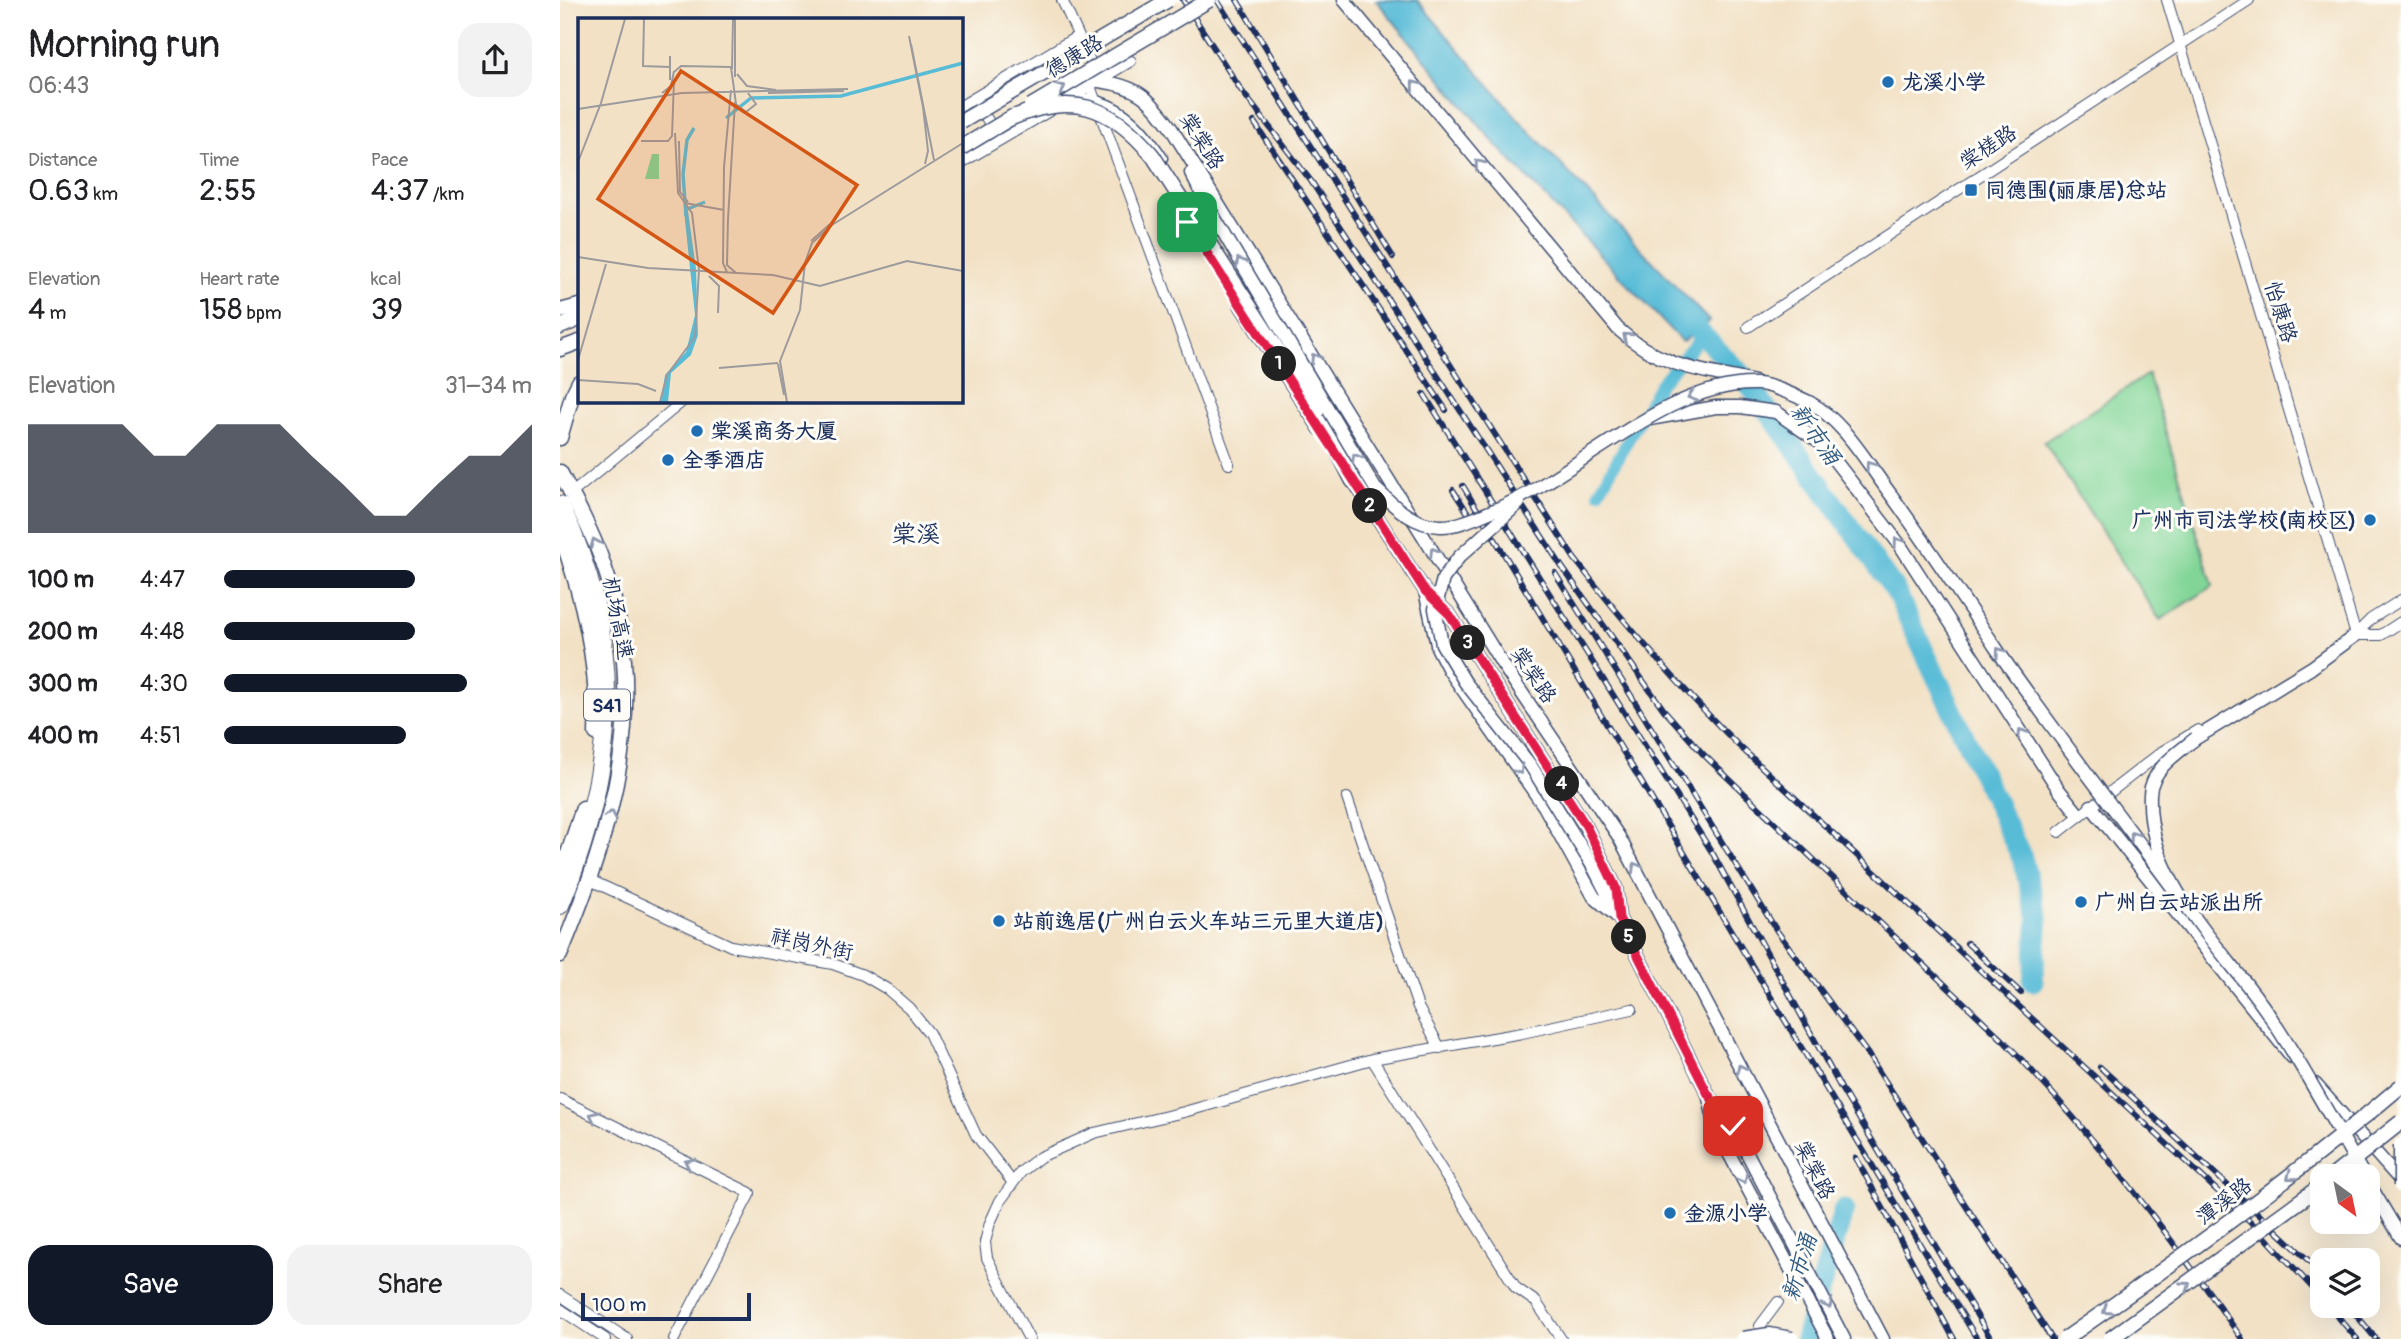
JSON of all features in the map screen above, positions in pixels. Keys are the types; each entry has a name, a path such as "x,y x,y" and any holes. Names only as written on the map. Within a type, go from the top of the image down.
{"highway":[{"name":"机场高速","path":"560,905 595,801 604,757 607,699 604,657 590,584 563,487"}],"main road":[{"name":"德康路","path":"962,121 1168,0"},
{"name":"德康路","path":"962,147 1209,0"},
{"path":"1007,120 1043,107 1087,106 1112,116 1132,130 1153,156 1317,411 1353,481"},
{"path":"560,311 578,306"},
{"path":"560,327 578,320"},
{"path":"560,349 578,342"},
{"path":"560,438 578,385"},
{"path":"560,955 590,880 617,792 625,723 621,634 611,587 596,543 563,487"},
{"path":"560,533 593,655 597,713 587,794 560,878"},
{"name":"潭溪路","path":"2064,1339 2214,1235 2401,1086"},
{"path":"2348,1164 2401,1122"},
{"path":"2401,1145 2401,1184"},
{"path":"2110,1339 2310,1194"},
{"path":"1743,1339 1769,1335 1792,1339"}],"street":[{"path":"1062,0 1078,36 1229,464"},
{"path":"1344,0 1578,282 1635,344 1667,363 1759,383 1810,403 1836,423 1856,446 1940,563 2013,672 2274,1022 2357,1164"},
{"name":"怡康路","path":"2167,0 2356,635"},
{"name":"棠槎路","path":"1748,327 2249,0"},
{"path":"962,105 1078,36"},
{"path":"1095,88 1131,61"},
{"name":"棠棠路","path":"1071,98 1095,88 1126,84 1152,102 1171,128 1503,665 1619,837 1883,1339"},
{"path":"1095,88 1112,107"},
{"name":"棠棠路","path":"1095,88 1112,107 1134,123 1167,167 1187,222 1425,591 1438,649 1449,670 1544,806 1594,897 1619,918 1708,1094 1717,1131 1828,1339"},
{"path":"974,98 1000,140"},
{"path":"962,162 1071,98"},
{"path":"1171,128 1210,210 1374,488 1397,509 1420,521 1439,526 1475,518 1524,498 1678,401 1707,391 1759,383"},
{"path":"563,487 682,402"},
{"path":"1650,419 1716,407 1776,412 1798,424 1822,444 1900,545 2059,790 2079,815"},
{"path":"1524,498 1459,557 1443,579 1435,609 1442,644 1465,682 1531,766 1594,868 1619,918"},
{"path":"1384,527 1383,515 1390,507 1397,505 1410,512"},
{"path":"1425,591 1450,615 1566,790 1616,888 1619,918"},
{"path":"2175,891 2158,845 2149,791 2163,764 2196,738 2311,668 2356,635 2371,619 2401,600"},
{"path":"2059,832 2164,751 2356,635 2381,635 2401,622"},
{"path":"1347,798 1418,1007 1440,1048"},
{"path":"2091,806 2287,1052 2401,1184"},
{"name":"祥岗外街","path":"590,880 615,889 731,946 833,964 863,975 887,989 909,1008 929,1033 975,1135 1013,1183"},
{"path":"1029,1339 985,1251 994,1213 1013,1183 1034,1161 1081,1138 1372,1059 1632,1009"},
{"path":"1372,1059 1516,1288 1536,1302 1561,1339"},
{"path":"1708,1094 1738,1136 1844,1339"},
{"path":"560,1099 750,1194 674,1339"},
{"path":"2380,1202 2401,1238"},
{"path":"560,1294 626,1339"},
{"path":"1757,1339 1760,1326 1777,1302"},
{"path":"560,1309 605,1339"}],"green space":[{"path":"2148,374 2213,586 2160,620 2044,442"}],"water":[{"path":"1376,0 1417,0 1518,119 1709,321 1682,342 1490,138"}],"waterway":[{"name":"新市涌","path":"1677,309 1744,377 1896,592 2022,858 2038,917 2033,981"},
{"path":"1599,492 1659,385 1703,335"},
{"name":"新市涌","path":"1805,1339 1844,1209"}],"railway":[{"path":"1183,0 1241,90 1311,181 1562,567 1664,710 1703,754 2003,1040 2036,1075 2128,1185 2242,1339"},
{"path":"1217,0 1574,558 1632,630 1737,744 2254,1225 2310,1285"},
{"path":"1237,0 1393,257"},
{"path":"1254,122 1446,410"},
{"path":"1424,394 1713,854 1842,1090 1991,1339"},
{"path":"1463,486 1977,1339"},
{"path":"1453,490 1468,513"},
{"path":"1555,573 1777,931 1867,1053 2052,1339"},
{"path":"1967,943 2021,993"},
{"path":"2100,1067 2310,1262"},
{"path":"1856,1158 1954,1339"},
{"path":"2339,1318 2357,1339"},
{"path":"2359,1318 2376,1339"}],"place":[{"name":"龙溪小学","path":"1888,82"},
{"name":"同德围(丽康居)总站","path":"1971,190"},
{"name":"棠溪商务大厦","path":"697,431"},
{"name":"全季酒店","path":"668,460"},
{"name":"广州市司法学校(南校区)","path":"2370,520"},
{"name":"广州白云站派出所","path":"2081,902"},
{"name":"站前逸居(广州白云火车站三元里大道店)","path":"999,921"},
{"name":"金源小学","path":"1670,1213"}],"district":[{"name":"棠溪","path":"916,534"}],"route":[{"path":"1187,222 1425,591 1450,615 1566,790 1616,888 1619,918 1708,1094 1733,1126"}]}
